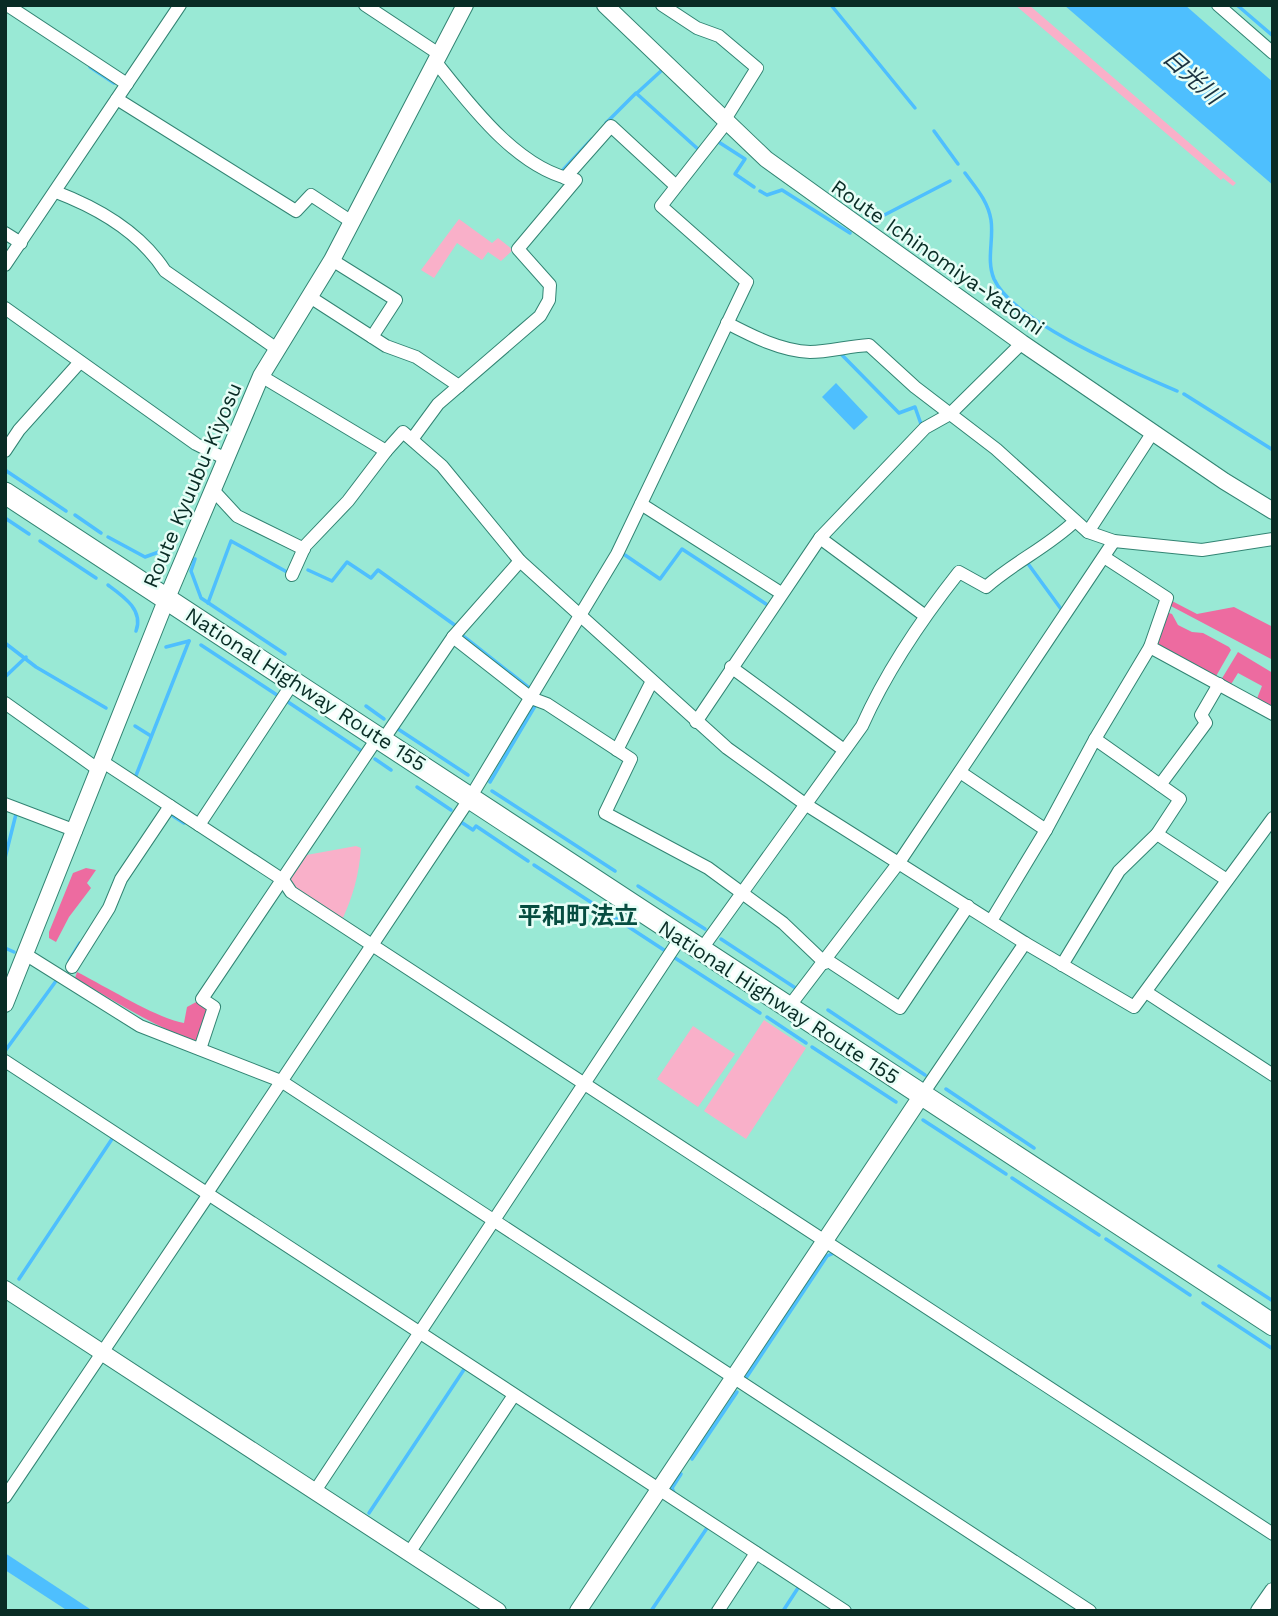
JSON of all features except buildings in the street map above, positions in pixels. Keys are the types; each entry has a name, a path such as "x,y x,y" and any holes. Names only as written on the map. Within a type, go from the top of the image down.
{"highway":[{"name":"National Highway Route 155","path":"5,493 1273,1325"}],"main road":[{"name":"Route Kyuubu-Kiyosu","path":"5,1004 167,598 261,376 332,260 465,5"},
{"name":"Route Ichinomiya-Yatomi","path":"605,5 766,159 1022,343 1273,511"},
{"path":"578,1611 922,1096"},
{"path":"5,1289 498,1611"},
{"path":"1259,1611 1273,1591"}],"street":[{"path":"7,5 127,84"},
{"path":"5,265 180,5"},
{"path":"365,5 380,9 437,57 474,110 535,166 576,180 518,249 550,285 549,300 540,316 438,404 413,439"},
{"path":"5,1497 104,1353 470,798 617,554 747,282 661,206 725,122 757,68 719,36 697,28 662,5"},
{"path":"1218,5 1273,53"},
{"path":"117,100 296,211 310,195 352,222"},
{"path":"565,178 611,126 676,186"},
{"path":"55,192 109,216 156,257 165,271 276,349"},
{"path":"5,233 21,243"},
{"path":"332,260 396,300 372,337"},
{"path":"310,297 372,337 416,357 459,386"},
{"path":"5,308 196,443 226,459"},
{"path":"727,323 756,338 797,350 810,352 869,345 996,449 1088,532 1114,541 1202,550 1273,539"},
{"path":"696,722 820,538 925,428 950,414 1022,343"},
{"path":"5,451 19,430 80,362"},
{"path":"261,376 386,451"},
{"path":"292,575 304,549 348,501 403,432 443,466 520,561 696,722 805,804 900,861 1025,943 1134,1007 1227,880 1268,835 1273,818"},
{"path":"1088,532 1153,432"},
{"path":"213,490 237,516 304,549"},
{"path":"641,504 781,593"},
{"path":"701,950 862,726 876,695 924,615 959,572 986,587 1004,572 1059,537 1076,521"},
{"path":"820,538 924,615"},
{"path":"788,1008 826,962 900,861 1114,541"},
{"path":"991,921 1150,647 1167,598 1104,557"},
{"path":"200,1049 214,1007 202,999 453,637 520,561"},
{"path":"453,637 531,698 547,704 631,759 605,813 708,867 783,923 826,962 900,1008 968,906"},
{"path":"1150,647 1273,714"},
{"path":"732,667 844,750"},
{"path":"198,825 294,681"},
{"path":"617,750 652,681"},
{"path":"1160,785 1206,723 1201,715 1219,684"},
{"path":"5,703 283,880 291,892 1273,1534"},
{"path":"1062,965 1119,871 1157,834 1180,799 1095,739"},
{"path":"960,772 1046,830"},
{"path":"5,804 76,831"},
{"path":"72,967 109,908 121,878 170,806"},
{"path":"1157,834 1227,880"},
{"path":"315,1491 681,937"},
{"path":"922,1096 1025,943"},
{"path":"25,954 140,1026 281,1081 1090,1611"},
{"path":"1146,992 1273,1075"},
{"path":"5,1061 845,1611"},
{"path":"409,1553 514,1395"},
{"path":"718,1611 756,1553"}],"shaded area":[{"path":"1015,5 1029,5 1236,183 1233,186 1223,178 1221,180"},
{"path":"459,219 492,243 498,238 513,250 501,261 488,252 482,260 457,243 434,278 421,270"},
{"path":"1172,601 1197,614 1234,607 1273,627 1273,660 1169,605"},
{"path":"1166,612 1172,614 1178,625 1192,632 1203,633 1229,647 1231,650 1215,678 1154,646"},
{"path":"1238,652 1273,673 1273,710 1256,701 1262,686 1238,673 1230,686 1221,680"},
{"path":"356,846 361,848 359,867 342,920 290,887 288,877 301,856"},
{"path":"86,868 96,870 87,883 91,888 69,917 56,942 49,938 49,932 73,873"},
{"path":"77,972 146,1009 184,1023 187,1007 198,1001 210,1009 199,1042 151,1022 120,1005 75,978"},
{"path":"764,1020 806,1048 746,1139 704,1111"},
{"path":"693,1026 735,1054 698,1107 657,1079"}],"water":[{"name":"日光川","path":"1064,5 1185,5 1273,82 1273,185"},
{"path":"836,383 868,417 854,430 822,397"},
{"path":"5,1553 93,1611 68,1611 5,1570"}],"waterway":[{"path":"831,5 915,108"},
{"path":"1237,5 1273,36"},
{"path":"90,67 114,83"},
{"path":"637,93 661,71"},
{"path":"606,123 636,93 699,150"},
{"path":"934,131 958,164"},
{"path":"562,171 592,139"},
{"path":"717,141 745,159 735,174 754,187"},
{"path":"965,173 987,207 992,227 992,272 1006,296 1049,329 1177,391"},
{"path":"867,224 950,181"},
{"path":"760,191 767,195 782,190 850,233"},
{"path":"841,354 899,413 915,407 921,424"},
{"path":"1184,394 1273,450"},
{"path":"5,470 66,511"},
{"path":"75,515 101,533"},
{"path":"5,518 29,534"},
{"path":"108,537 145,557 167,549 174,541"},
{"path":"40,541 96,578"},
{"path":"208,603 231,541 287,572"},
{"path":"625,555 660,579 682,549 766,604"},
{"path":"195,559 191,571 201,598 285,654"},
{"path":"1026,561 1061,609"},
{"path":"308,570 332,581 347,562 371,578 378,570 456,626"},
{"path":"108,585 135,610 138,623 136,631"},
{"path":"463,636 528,687"},
{"path":"166,647 189,641"},
{"path":"135,778 189,641"},
{"path":"5,643 36,667 106,708"},
{"path":"201,645 277,695"},
{"path":"5,677 26,657"},
{"path":"288,702 363,752"},
{"path":"366,706 384,719"},
{"path":"490,782 535,706"},
{"path":"135,726 151,736"},
{"path":"398,729 468,775"},
{"path":"375,759 391,770"},
{"path":"417,787 451,810"},
{"path":"492,791 615,871"},
{"path":"5,858 16,814"},
{"path":"173,816 184,823"},
{"path":"459,825 461,822 473,830 476,826 528,861"},
{"path":"534,865 667,952"},
{"path":"638,886 705,929"},
{"path":"721,939 797,989"},
{"path":"69,961 80,943"},
{"path":"5,948 14,952"},
{"path":"672,956 760,1013"},
{"path":"5,1051 56,981"},
{"path":"828,1010 925,1075"},
{"path":"767,1017 806,1043"},
{"path":"812,1047 896,1102"},
{"path":"946,1089 1034,1148"},
{"path":"923,1120 1006,1174"},
{"path":"19,1279 112,1139"},
{"path":"1012,1178 1099,1235"},
{"path":"1106,1239 1190,1295"},
{"path":"746,1378 827,1256 834,1253"},
{"path":"1219,1266 1273,1301"},
{"path":"1203,1303 1273,1349"},
{"path":"369,1513 465,1368"},
{"path":"692,1459 737,1392"},
{"path":"674,1493 672,1488 681,1474"},
{"path":"651,1611 707,1528"},
{"path":"783,1611 798,1588"}],"district":[{"name":"平和町法立","path":"578,916"}]}
